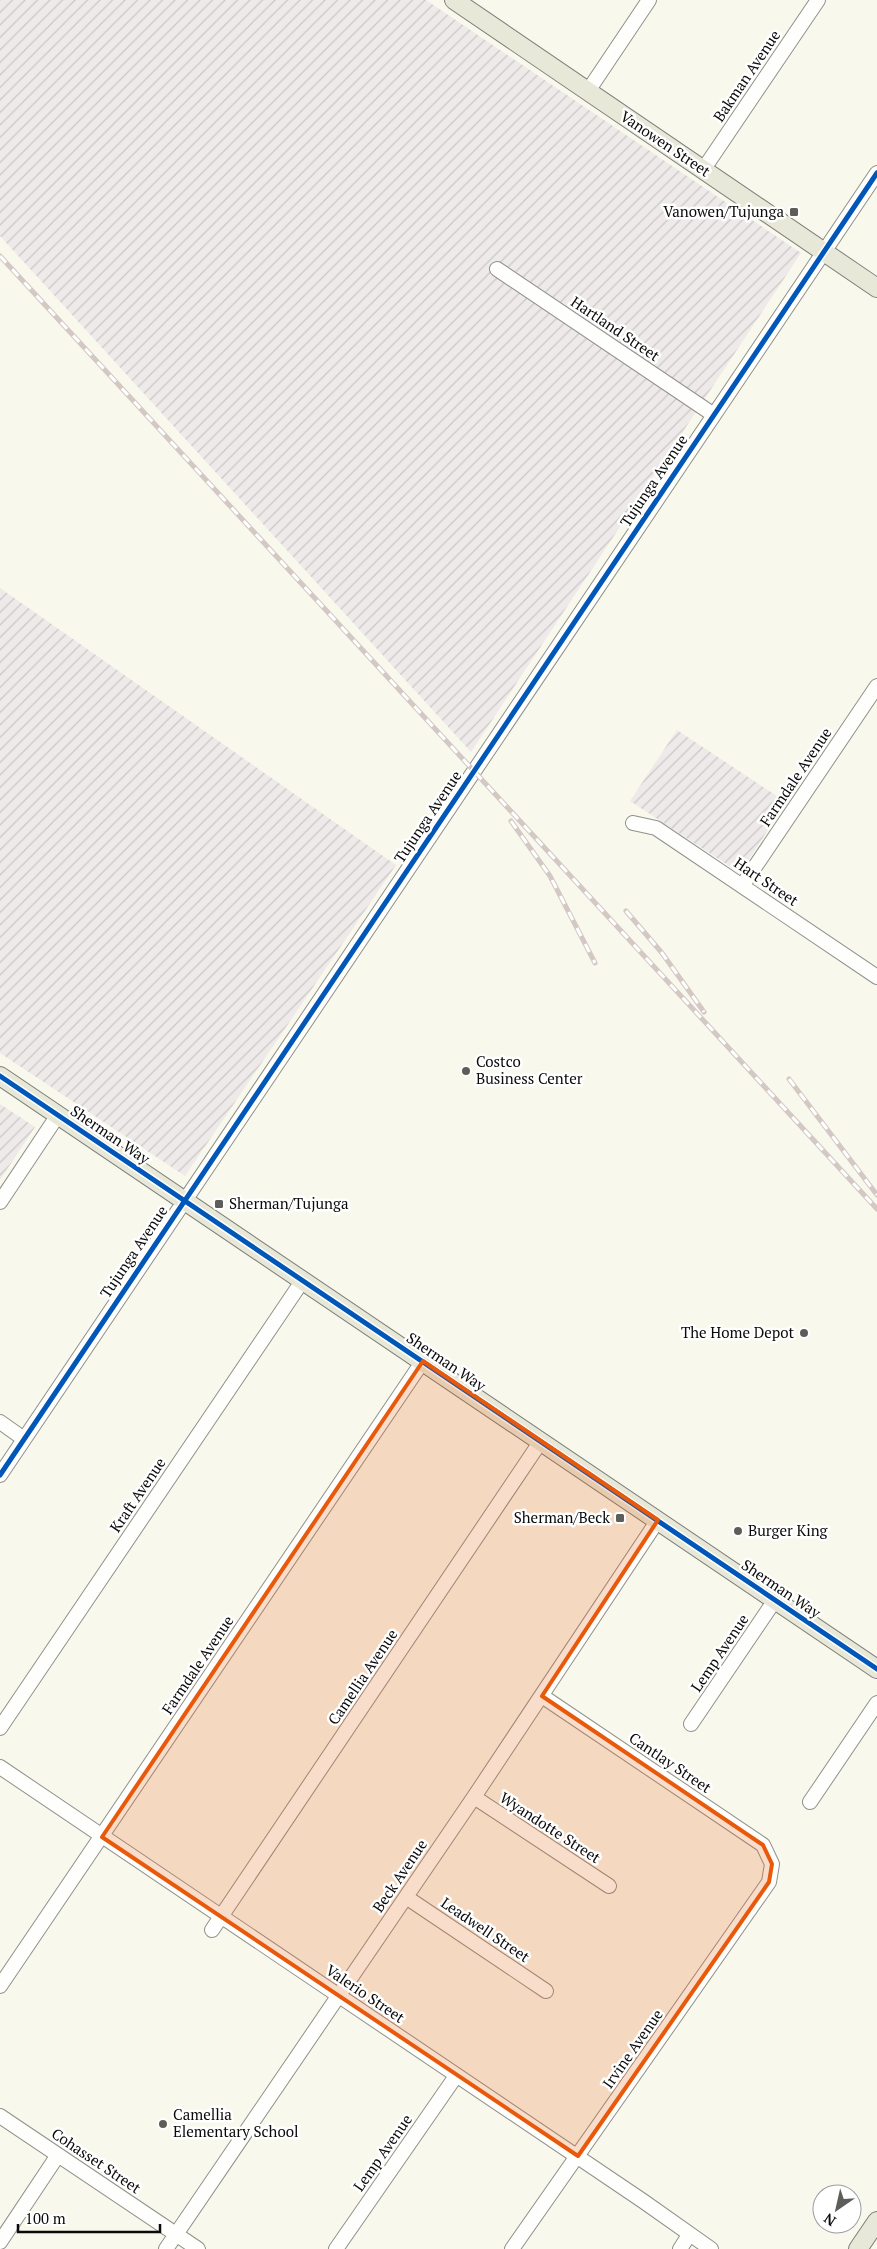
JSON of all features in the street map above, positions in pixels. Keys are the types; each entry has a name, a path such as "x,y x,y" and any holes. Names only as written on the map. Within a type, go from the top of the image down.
{"main road":[{"name":"Vanowen Street","path":"462,2 588,92 877,288"},
{"name":"Sherman Way","path":"0,1076 877,1669"},
{"path":"858,2249 877,2221"}],"street":[{"path":"588,92 649,0"},
{"name":"Bakman Avenue","path":"703,170 818,0"},
{"name":"Tujunga Avenue","path":"0,1475 877,173"},
{"name":"Hartland Street","path":"498,269 714,415"},
{"name":"Farmdale Avenue","path":"742,886 877,686"},
{"name":"Hart Street","path":"633,823 656,828 877,976"},
{"path":"0,1202 58,1116"},
{"name":"Kraft Avenue","path":"0,1728 303,1280"},
{"name":"Farmdale Avenue","path":"0,1986 423,1361"},
{"path":"0,1422 24,1439"},
{"name":"Camellia Avenue","path":"212,1930 541,1442"},
{"name":"Beck Avenue","path":"166,2249 474,1797 658,1520"},
{"name":"Lemp Avenue","path":"691,1724 776,1600"},
{"name":"Cantlay Street","path":"542,1696 763,1845 772,1864"},
{"path":"810,1802 877,1703"},
{"name":"Valerio Street","path":"0,1768 643,2200 710,2249"},
{"name":"Wyandotte Street","path":"474,1797 609,1886"},
{"name":"Irvine Avenue","path":"512,2249 769,1882 772,1864"},
{"name":"Leadwell Street","path":"406,1897 546,1990"},
{"name":"Lemp Avenue","path":"336,2249 456,2076"},
{"name":"Cohasset Street","path":"0,2116 198,2249"},
{"path":"0,2242 58,2155"},
{"path":"680,2249 689,2235"}],"highlighted area":[{"path":"423,1361 658,1520 542,1696 763,1845 772,1864 769,1882 578,2156 102,1837"}],"shaded area":[{"path":"0,0 426,0 801,253 471,752 0,236"},
{"path":"0,588 396,865 185,1176 0,1053"},
{"path":"677,730 786,802 740,873 630,801"},
{"path":"0,1104 35,1127 0,1180"}],"railway":[{"path":"0,256 877,1209"},
{"path":"511,821 550,876 595,963"},
{"path":"626,911 662,953 704,1012"},
{"path":"789,1079 877,1195"}],"cycle path":[{"path":"0,1475 877,173"},
{"path":"0,1076 877,1669"}],"place":[{"name":"Vanowen/Tujunga","path":"794,212"},
{"name":"Costco Business Center","path":"466,1071"},
{"name":"Sherman/Tujunga","path":"219,1204"},
{"name":"The Home Depot","path":"804,1333"},
{"name":"Sherman/Beck","path":"620,1518"},
{"name":"Burger King","path":"738,1531"},
{"name":"Camellia Elementary School","path":"163,2124"}]}
